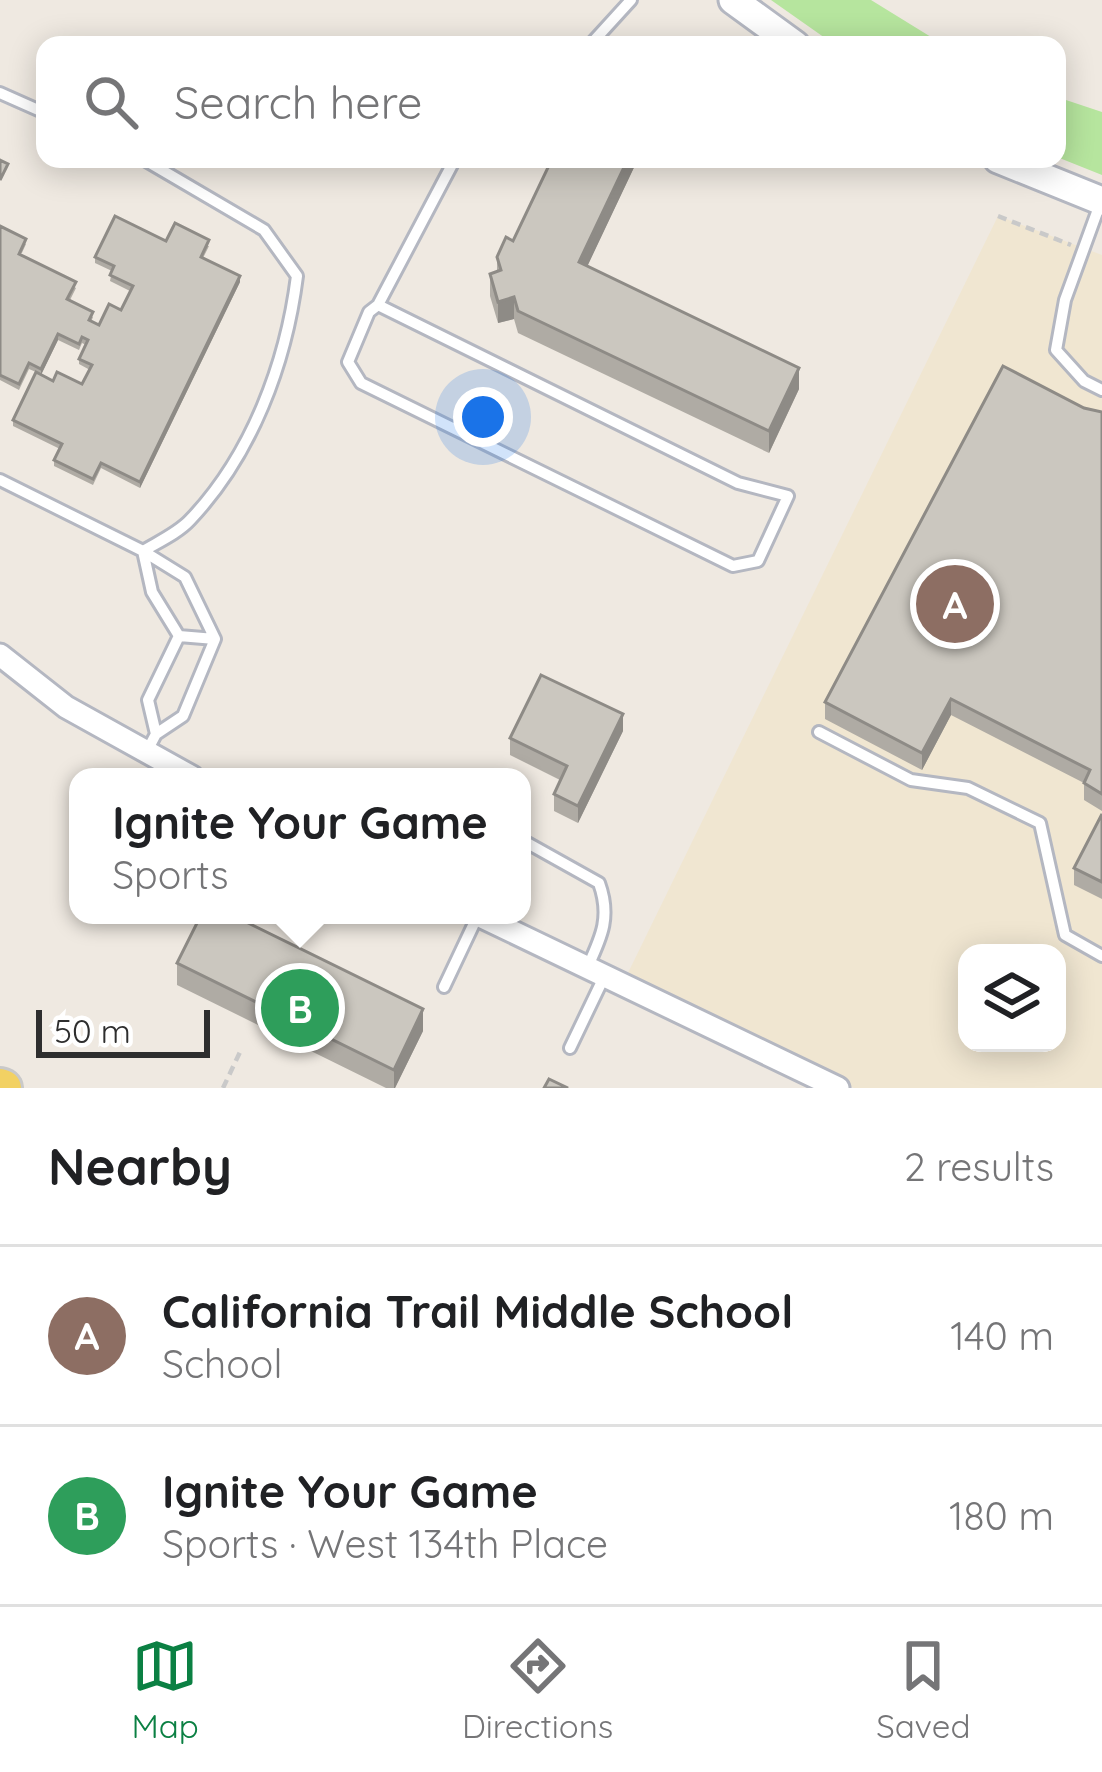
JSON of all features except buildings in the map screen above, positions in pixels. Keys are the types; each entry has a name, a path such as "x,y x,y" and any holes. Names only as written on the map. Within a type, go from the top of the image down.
{"street":[{"path":"733,0 783,36"},
{"path":"1020,168 1102,201"},
{"path":"0,655 66,707 150,744 180,768"},
{"path":"497,924 596,971 794,1078 838,1088"}],"lane":[{"path":"598,36 631,0"},
{"path":"0,93 36,109"},
{"path":"143,551 188,522 240,452 289,344 297,276 264,230 158,168"},
{"path":"377,305 738,484 788,496 773,538 758,561 733,566 361,383 348,362 369,312 450,168"},
{"path":"1102,201 1065,299 1056,350 1084,381 1102,390"},
{"path":"0,480 185,577 215,639 183,716 150,744"},
{"path":"143,551 152,592 179,636"},
{"path":"179,636 215,639"},
{"path":"150,744 148,700 179,636"},
{"path":"819,732 911,780 968,788 1040,823 1065,935 1102,956"},
{"path":"531,845 599,884 607,906 596,971 569,1048"},
{"path":"444,987 474,924"}],"path":[{"path":"998,216 1084,249"},
{"path":"223,1088 240,1052"}],"shaded area":[{"path":"998,216 1102,255 1102,1088 854,1088 626,977"}],"green space":[{"path":"771,0 871,0 929,36 822,36"},
{"path":"1066,100 1102,112 1102,175 1066,161"}],"place":[{"name":"California Trail Middle School","path":"955,604"},
{"name":"Ignite Your Game","path":"300,1008"}]}
